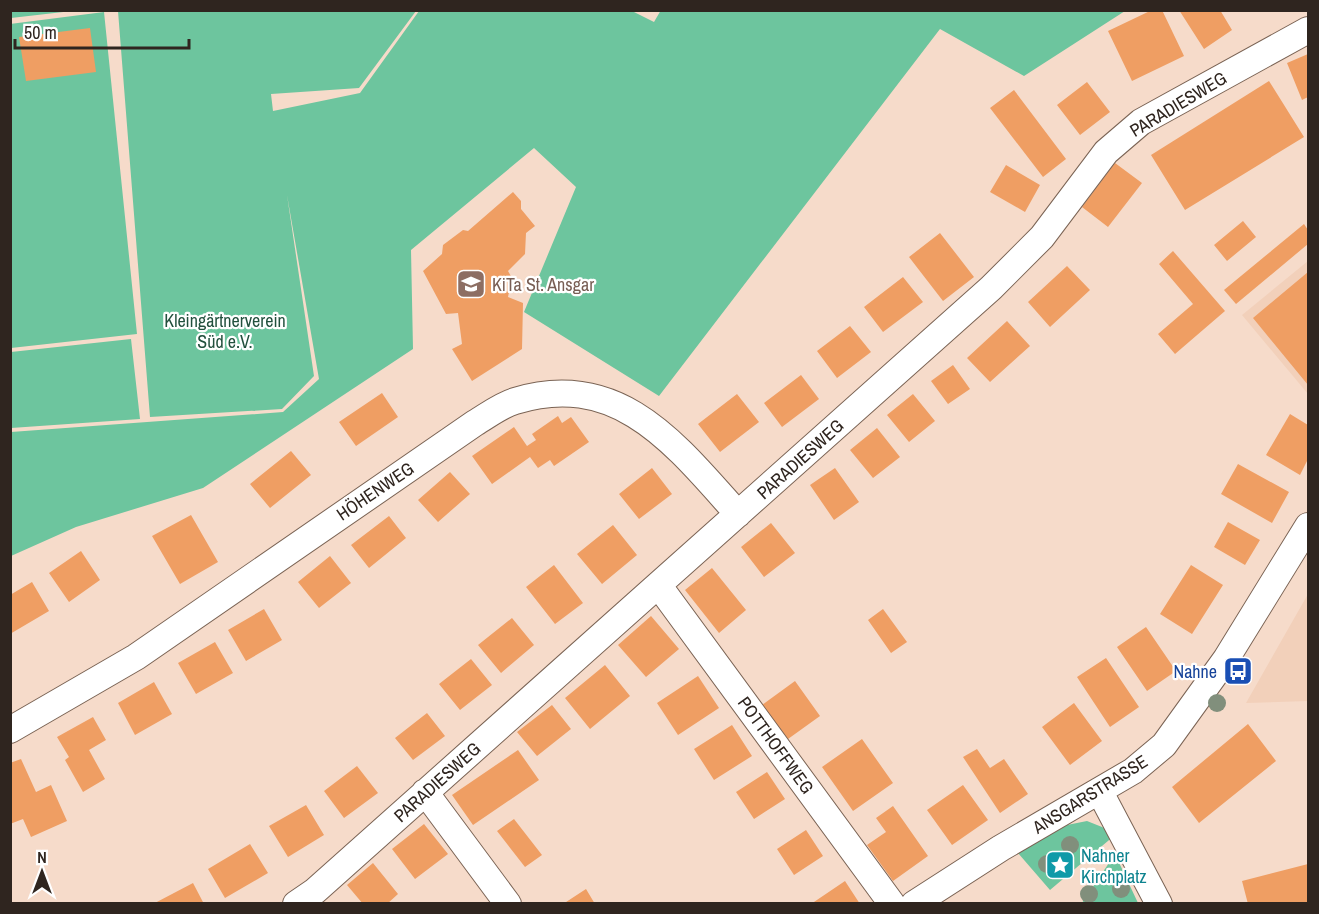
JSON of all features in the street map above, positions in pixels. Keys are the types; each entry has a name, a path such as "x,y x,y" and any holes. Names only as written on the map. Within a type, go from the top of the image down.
{"street":[{"name":"PARADIESWEG","path":"296,903 315,891 991,288 1042,237 1106,152 1141,122 1308,30"},
{"name":"HÖHENWEG","path":"10,730 136,657 475,423 513,401 554,392 596,398 636,413 682,452 738,514"},
{"name":"ANSGARSTRASSE","path":"914,903 1001,848 1100,792 1133,771 1164,745 1226,659 1308,525"},
{"name":"POTTHOFFWEG","path":"659,586 892,903"},
{"path":"425,792 508,903"},
{"path":"1100,792 1159,903"}],"shaded area":[{"path":"1308,261 1308,394 1242,315"},
{"path":"1308,594 1308,701 1246,703"}],"green space":[{"path":"11,10 72,10 72,11 11,18"},
{"name":"Kleingärtnerverein Süd e.V.","path":"661,10 1125,11 1024,76 940,29 659,396 524,312 576,187 534,148 411,250 413,349 203,488 76,527 11,556 11,432 283,412 319,379 287,195 314,376 282,409 150,417 118,11 416,11 359,88 271,94 273,111 360,93 419,11 632,11 654,22"},
{"path":"104,12 137,334 11,348 10,24"},
{"path":"131,339 140,419 11,428 11,352"},
{"path":"1087,821 1115,835 1050,890 1018,853 1067,825"},
{"path":"1115,854 1138,903 1082,903"}],"building":[{"path":"1152,10 1162,10 1184,56 1132,81 1108,31"},
{"path":"1179,10 1220,10 1232,30 1204,49"},
{"path":"90,28 96,72 26,81 19,37"},
{"path":"1308,54 1308,97 1302,100 1287,63"},
{"path":"1269,81 1304,137 1185,210 1151,155"},
{"path":"1087,82 1110,112 1080,135 1057,105"},
{"path":"1014,90 1066,159 1043,177 990,108"},
{"path":"1115,163 1142,183 1108,227 1082,207"},
{"path":"1006,165 1040,185 1025,212 990,192"},
{"name":"KiTa St. Ansgar","path":"513,192 521,201 521,209 535,226 526,233 525,254 508,271 512,278 508,297 523,303 522,349 472,381 452,349 462,344 458,313 446,314 423,271 442,254 443,245 463,230 468,231"},
{"path":"1243,221 1256,237 1227,261 1214,245"},
{"path":"1304,224 1308,230 1308,244 1236,304 1224,290"},
{"path":"940,233 974,277 943,301 909,257"},
{"path":"1173,251 1225,311 1175,354 1158,334 1193,304 1159,264"},
{"path":"1067,266 1090,290 1050,327 1028,302"},
{"path":"1308,272 1308,385 1253,318"},
{"path":"903,277 923,302 883,332 864,307"},
{"path":"1007,321 1030,346 990,382 967,358"},
{"path":"850,326 871,352 837,378 817,351"},
{"path":"953,365 970,389 948,404 931,381"},
{"path":"801,375 819,399 782,427 764,403"},
{"path":"382,393 398,417 356,446 339,422"},
{"path":"737,394 759,422 720,452 698,424"},
{"path":"913,394 935,421 909,442 887,415"},
{"path":"1290,414 1308,425 1308,459 1300,475 1266,455"},
{"path":"558,416 562,423 571,417 589,442 554,466 550,460 538,468 530,457 492,484 472,456 514,427 527,446 536,440 532,434"},
{"path":"877,428 900,457 873,478 850,450"},
{"path":"291,451 311,475 270,508 250,484"},
{"path":"1238,464 1289,492 1272,523 1221,494"},
{"path":"652,468 672,494 639,519 619,494"},
{"path":"835,468 859,502 834,520 810,485"},
{"path":"450,472 470,494 438,522 418,500"},
{"path":"191,515 218,562 180,584 152,536"},
{"path":"389,516 406,538 369,568 351,545"},
{"path":"1228,522 1260,540 1245,565 1214,547"},
{"path":"771,523 795,553 764,577 741,547"},
{"path":"613,525 637,555 602,584 577,554"},
{"path":"81,551 100,580 69,602 49,573"},
{"path":"330,556 351,583 319,608 298,582"},
{"path":"554,565 583,603 555,624 526,587"},
{"path":"1191,565 1223,585 1192,634 1160,614"},
{"path":"712,568 746,610 719,633 685,590"},
{"path":"32,582 49,611 10,634 10,595"},
{"path":"264,609 282,640 246,661 228,630"},
{"path":"883,609 907,642 891,653 868,620"},
{"path":"651,616 679,649 646,677 618,645"},
{"path":"512,618 534,645 501,673 478,645"},
{"path":"1146,627 1176,671 1147,691 1117,647"},
{"path":"215,642 233,673 196,694 178,663"},
{"path":"1106,658 1139,707 1110,727 1077,677"},
{"path":"471,659 492,685 460,710 439,684"},
{"path":"605,665 630,696 590,729 565,698"},
{"path":"698,676 719,708 678,735 657,703"},
{"path":"795,681 820,716 788,739 762,705"},
{"path":"154,682 172,714 135,735 118,703"},
{"path":"1074,703 1102,741 1070,765 1042,727"},
{"path":"552,705 571,729 537,756 517,732"},
{"path":"427,713 445,736 413,760 395,738"},
{"path":"93,717 106,740 89,750 105,779 83,792 65,760 69,757 57,737"},
{"path":"1248,724 1276,761 1199,823 1172,787"},
{"path":"732,725 752,756 714,780 694,749"},
{"path":"862,739 893,783 853,811 822,767"},
{"path":"977,749 990,768 1004,759 1028,794 1000,813 963,757"},
{"path":"518,750 539,780 473,825 452,795"},
{"path":"21,759 36,792 51,785 67,821 31,837 23,819 10,824 10,763"},
{"path":"357,766 378,793 344,818 324,791"},
{"path":"767,772 785,799 754,819 736,792"},
{"path":"963,785 988,820 952,845 927,810"},
{"path":"306,805 324,835 288,857 269,826"},
{"path":"893,806 928,856 893,881 867,845 886,832 876,818"},
{"path":"514,819 542,855 525,867 497,831"},
{"path":"424,824 448,854 415,879 392,849"},
{"path":"806,830 823,856 794,875 777,849"},
{"path":"250,844 268,873 225,898 208,869"},
{"path":"373,863 398,894 387,904 363,904 347,885"},
{"path":"1308,864 1308,904 1248,904 1242,881"},
{"path":"845,881 860,904 811,904"},
{"path":"193,883 204,904 153,904"},
{"path":"586,889 595,904 563,904"}],"place":[{"name":"KiTa St. Ansgar","path":"471,284"},
{"name":"Nahne","path":"1238,671"},
{"name":"Nahner Kirchplatz","path":"1060,865"}]}
